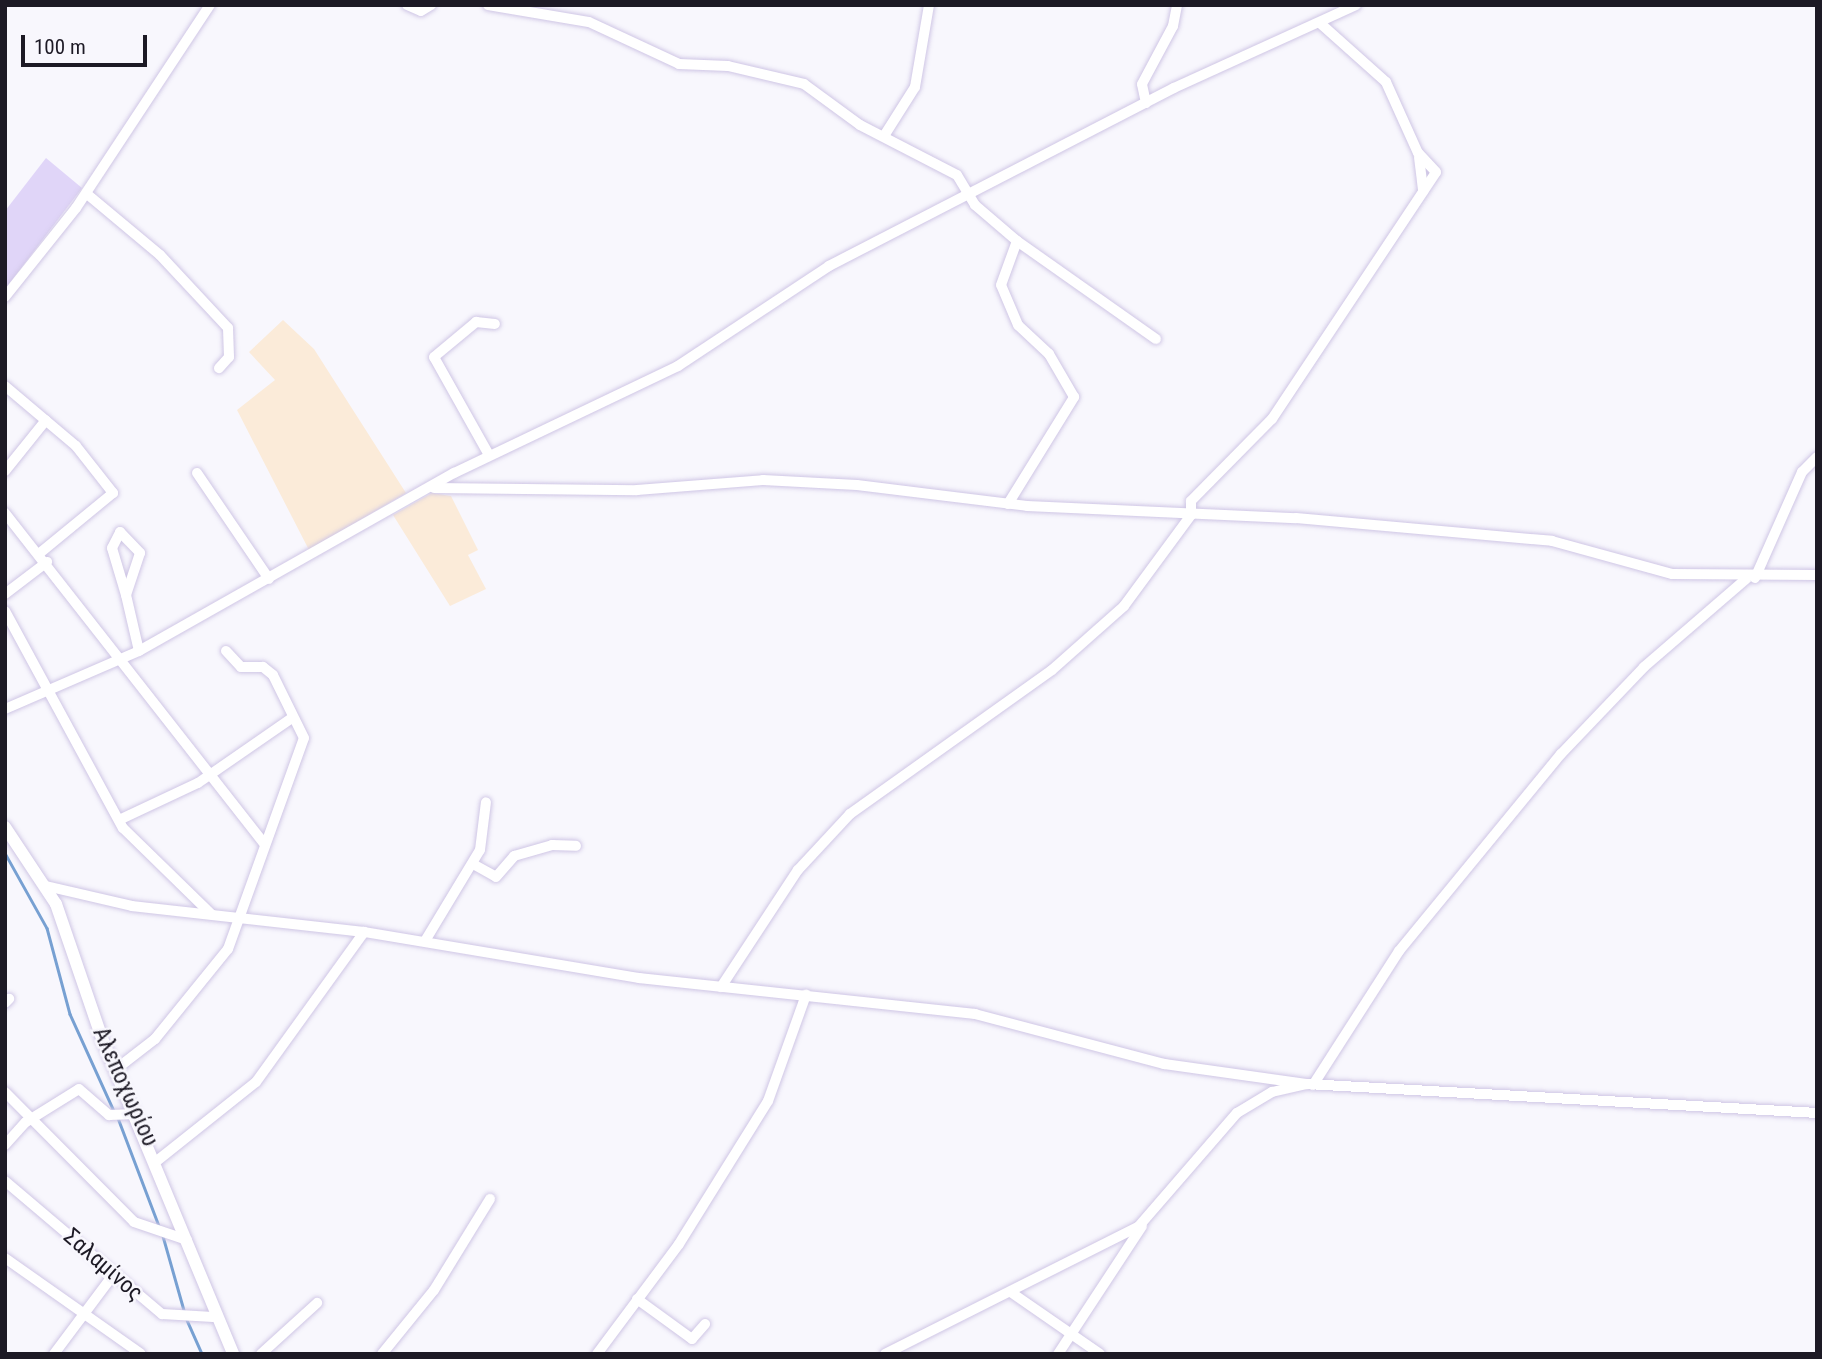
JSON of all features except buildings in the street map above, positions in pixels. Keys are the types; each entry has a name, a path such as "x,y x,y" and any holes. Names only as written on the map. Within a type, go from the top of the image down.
{"main road":[{"name":"Αλεποχωρίου","path":"5,827 46,886 114,1070 158,1160 213,1317 233,1354"}],"street":[{"path":"5,297 86,194 210,5"},
{"path":"407,5 421,11 431,5"},
{"path":"488,5 589,22 679,64 718,65 801,82 884,136 957,175 970,198 1017,241 1156,338"},
{"path":"884,136 915,88 929,5"},
{"path":"1146,103 1142,84 1173,26 1177,5"},
{"path":"5,709 139,651 489,455 678,366 813,275 970,198 1146,103 1356,5"},
{"path":"721,987 798,870 834,830 1107,623 1191,515 1191,501 1272,419 1384,241 1436,172 1418,153 1386,82 1320,23"},
{"path":"86,194 160,255 228,328 229,357 219,368"},
{"path":"1008,504 1074,397 1048,354 1018,325 1001,285 1017,241"},
{"path":"489,455 434,357 476,322 495,324"},
{"path":"5,387 87,457 113,493 5,594"},
{"path":"5,471 46,420"},
{"path":"1058,1354 1144,1221 1246,1105 1310,1085 1399,951 1561,754 1644,667 1751,578 1802,472 1817,457"},
{"path":"197,473 269,579"},
{"path":"434,488 637,490 763,480 893,488 1008,504 1552,541 1640,569 1751,578 1817,575"},
{"path":"5,513 44,557 265,844"},
{"path":"127,595 141,561 133,540 120,532 112,548 127,595 139,651"},
{"path":"5,611 119,820 212,915"},
{"path":"114,1070 165,1028 222,958 239,920 305,733 292,718 268,670 241,667 226,651"},
{"path":"119,820 211,774 292,718"},
{"path":"425,941 473,864 484,837 486,802"},
{"path":"473,864 496,877 514,856 552,845 576,846"},
{"path":"46,886 132,906 364,932 721,987 975,1014 1164,1064 1310,1085 1817,1113"},
{"path":"158,1160 256,1082 364,932"},
{"path":"597,1354 637,1299 768,1101 806,995"},
{"path":"5,1145 31,1118 79,1089 109,1115 136,1114"},
{"path":"5,1092 134,1222 187,1240"},
{"name":"Σαλαμίνος","path":"5,1181 162,1314 213,1317"},
{"path":"382,1354 434,1290 490,1199"},
{"path":"885,1354 1012,1293 1144,1221"},
{"path":"5,1258 141,1354"},
{"path":"54,1354 113,1275"},
{"path":"1012,1293 1100,1354"},
{"path":"637,1299 692,1339 705,1324"},
{"path":"261,1354 317,1303"}],"shaded area":[{"path":"46,158 82,188 5,289 5,211"},
{"path":"283,320 314,349 406,493 309,550 237,410 275,380 249,352"},
{"path":"432,493 451,496 478,550 468,555 486,589 450,606 393,515"}],"waterway":[{"path":"5,853 47,928 70,1014 115,1113"},
{"path":"118,1118 159,1226"},
{"path":"163,1236 185,1314"},
{"path":"187,1320 202,1354"}]}
